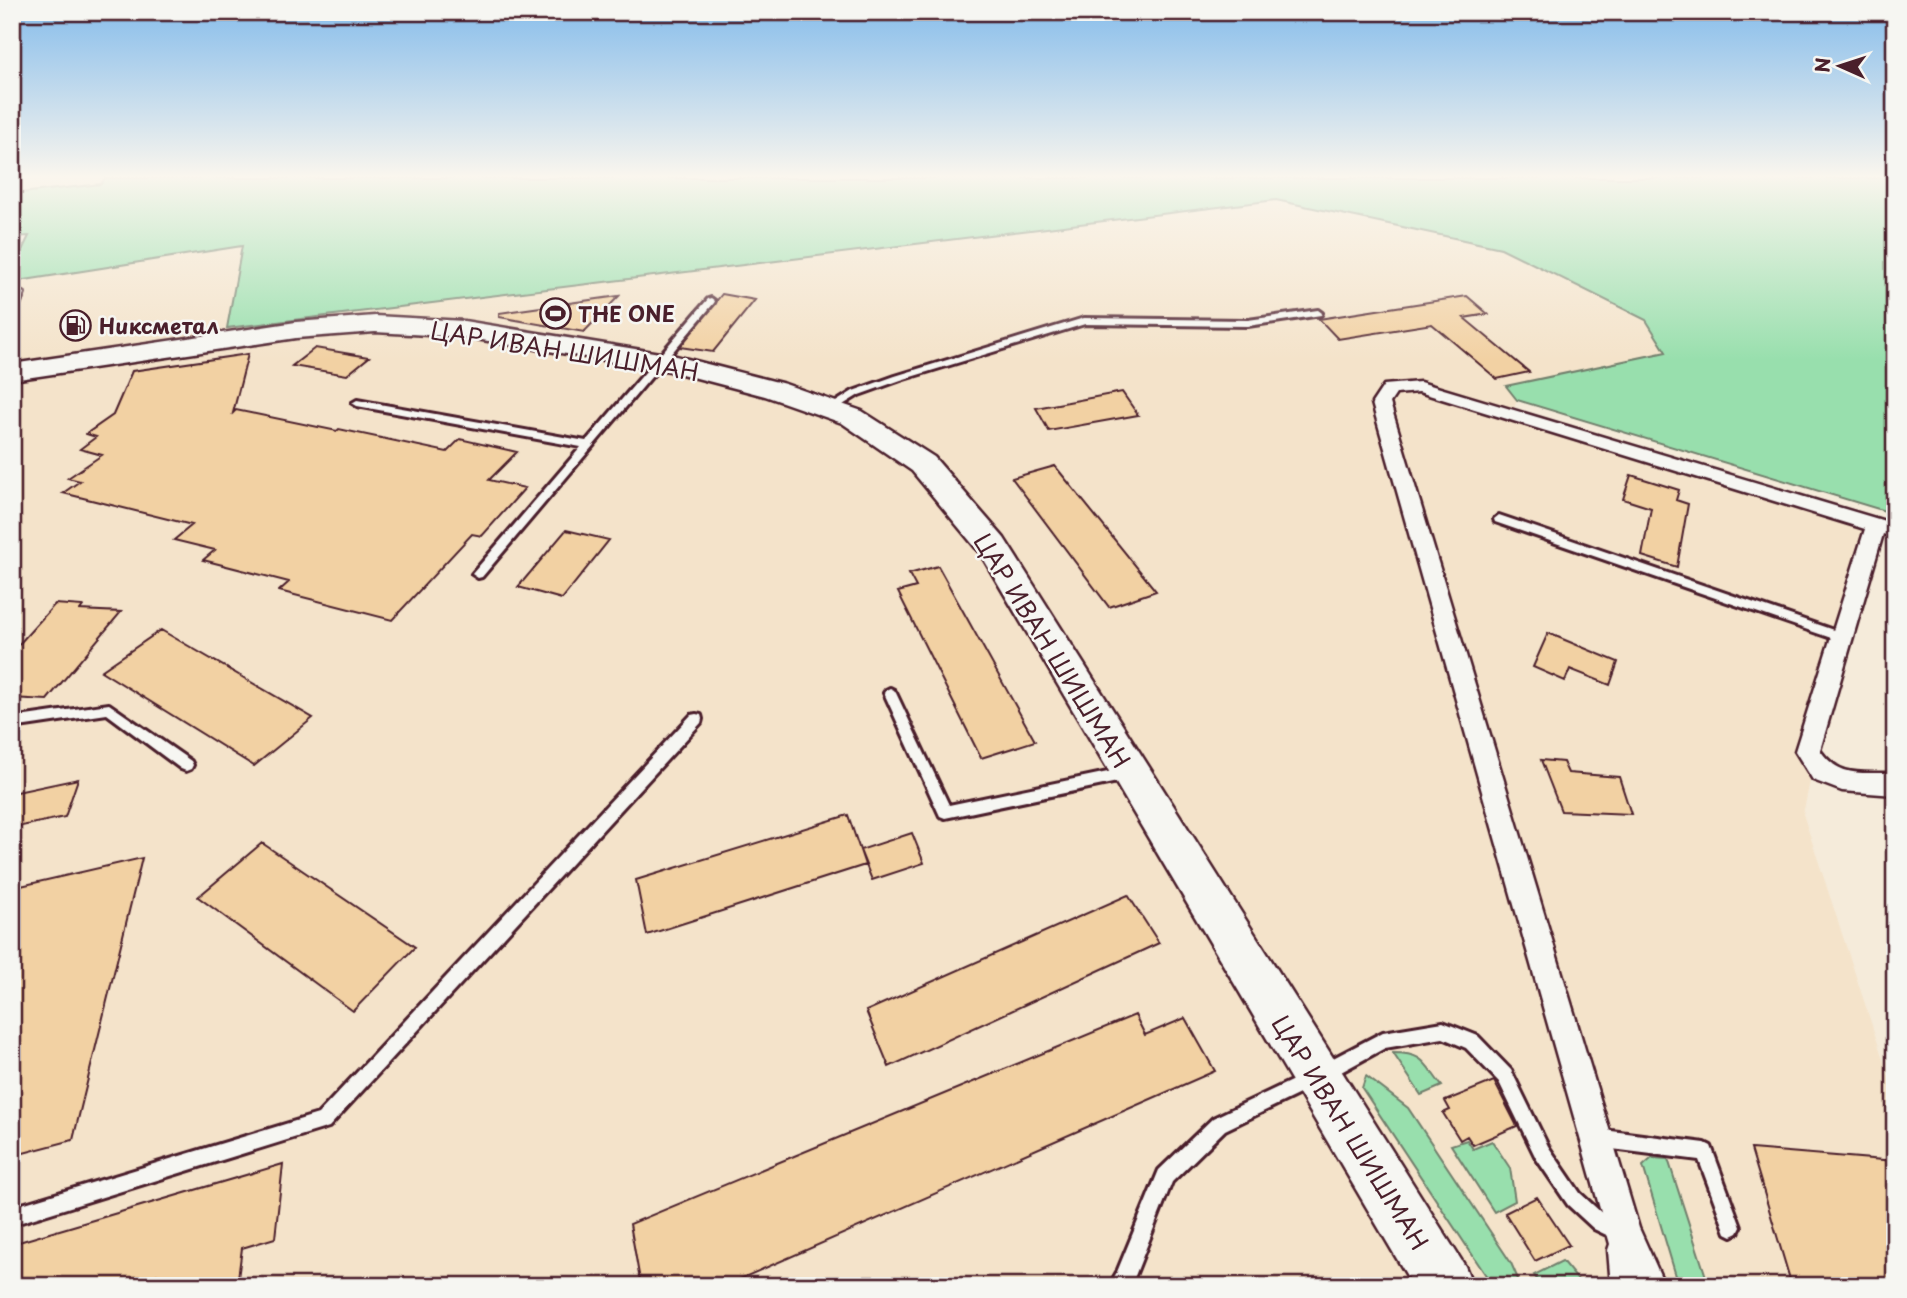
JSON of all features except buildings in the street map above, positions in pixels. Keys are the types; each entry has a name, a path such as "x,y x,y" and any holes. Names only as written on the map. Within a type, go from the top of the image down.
{"main road":[{"name":"ЦАР ИВАН ШИШМАН","path":"12,372 296,330 374,324 464,329 659,361 775,390 852,417 923,464 992,546 1445,1286"}],"street":[{"path":"1648,1286 1623,1233 1381,403 1390,388 1420,387 1885,528 1841,638 1807,751 1822,773 1842,781 1895,784"},
{"path":"1623,1233 1629,1286"}],"lane":[{"path":"12,291 20,293 12,312"},
{"path":"478,574 711,301"},
{"path":"830,409 856,393 898,378 1084,321 1248,323 1318,313"},
{"path":"357,403 588,445"},
{"path":"1499,519 1841,638"},
{"path":"890,693 945,812 1131,773"},
{"path":"12,723 109,709 186,765"},
{"path":"12,1216 323,1121 696,719"},
{"path":"1118,1286 1124,1279 1165,1176 1219,1124 1383,1040 1443,1030 1472,1042 1505,1076 1542,1152 1574,1199 1600,1223 1623,1233"},
{"path":"1595,1138 1705,1152 1732,1227"}],"shaded area":[{"path":"960,239 1457,239 1501,248 1646,320 1667,353 1507,386 1517,400 1512,414 1876,525 1841,637 1803,814 1895,1096 1895,1286 12,1286 12,282 242,246 227,328"}],"green space":[{"path":"28,239 960,239 227,328 242,246 12,282 12,271"},
{"path":"1457,239 1895,239 1895,507 1885,511 1517,400 1506,386 1666,352 1646,320 1501,248"},
{"path":"1393,1053 1417,1057 1427,1065 1442,1086 1421,1095"},
{"path":"1366,1076 1408,1108 1511,1263 1521,1286 1493,1286 1362,1088"},
{"path":"1467,1140 1473,1149 1492,1141 1510,1168 1515,1201 1494,1212 1451,1145"},
{"path":"1652,1158 1668,1159 1709,1286 1679,1286 1643,1166"},
{"path":"1562,1261 1583,1286 1542,1286 1534,1275"}],"place":[{"name":"THE ONE","path":"555,313"},
{"name":"Никсметал","path":"76,325"}]}
